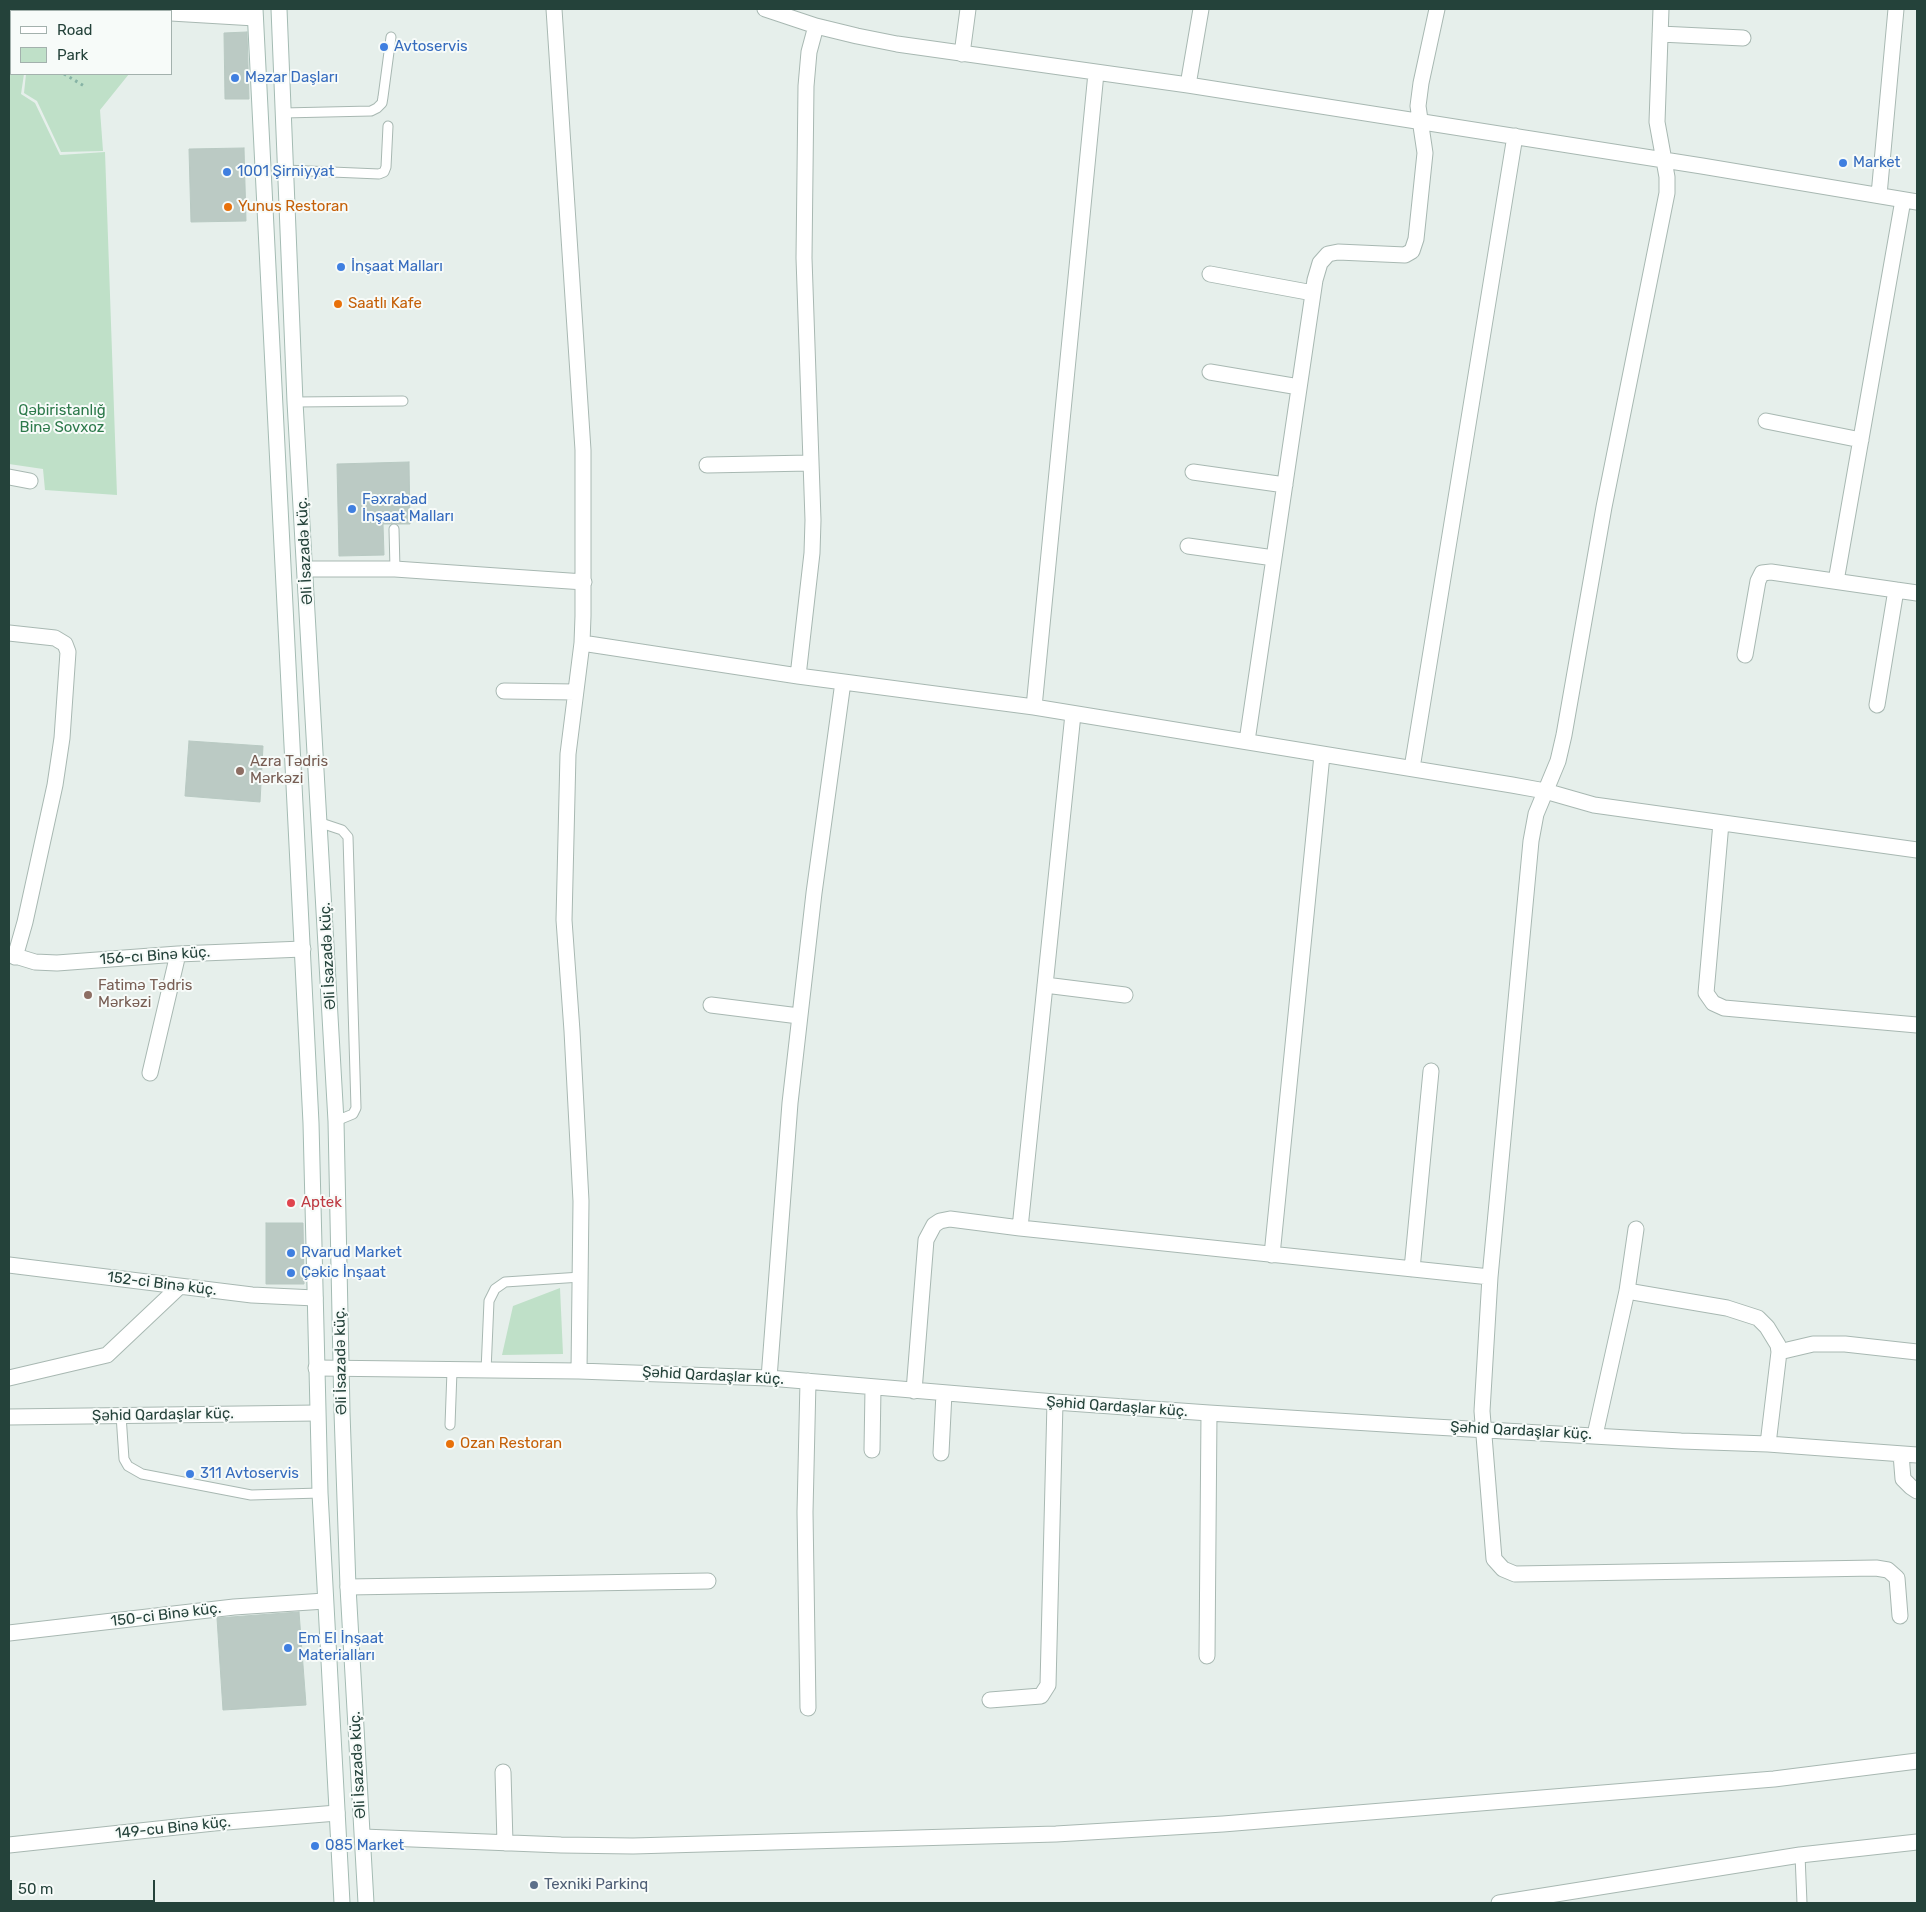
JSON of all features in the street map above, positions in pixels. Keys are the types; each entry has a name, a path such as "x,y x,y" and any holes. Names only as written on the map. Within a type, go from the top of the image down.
{"street":[{"path":"86,9 110,10"},
{"path":"554,9 584,450 582,643 574,692 568,754 564,920 580,1182 581,1277 579,1371"},
{"path":"765,9 816,26 857,36 962,54 1188,85 1665,160 1910,201 1861,440 1836,581"},
{"path":"962,54 968,9"},
{"path":"1188,85 1201,9"},
{"path":"1247,741 1313,293 1320,263 1328,254 1338,252 1405,256 1412,251 1416,239 1425,153 1418,106 1421,83 1438,9"},
{"path":"1661,9 1656,122 1665,160 1667,193 1604,508 1564,735 1558,761 1536,814 1531,841 1490,1277 1482,1411 1494,1560 1503,1569 1515,1574 1876,1568 1888,1570 1897,1578 1900,1616"},
{"path":"1879,195 1896,9"},
{"path":"172,13 279,13"},
{"name":"Əli İsazadə küç.","path":"255,13 303,949 311,1123 320,1494 342,1903"},
{"name":"Əli İsazadə küç.","path":"279,13 295,402 336,1121 348,1587 366,1903"},
{"path":"798,676 812,553 804,258 806,105 809,52 816,26"},
{"path":"1660,34 1743,38"},
{"path":"1034,707 1096,73"},
{"path":"1412,768 1515,136"},
{"path":"1210,274 1313,293"},
{"path":"1210,372 1299,387"},
{"path":"1766,422 1861,440"},
{"path":"707,465 810,463"},
{"path":"1193,472 1284,485"},
{"path":"9,478 30,481"},
{"path":"1188,546 1274,558"},
{"path":"284,569 395,569 584,582"},
{"path":"1745,656 1758,581 1762,573 1771,572 1917,593"},
{"path":"1877,705 1896,590"},
{"path":"9,633 55,638 65,644 68,652 62,738 55,784 25,922 12,956"},
{"path":"582,643 798,676 1034,707 1545,791 1594,804 1917,850"},
{"path":"769,1378 790,1103 799,1016 843,682"},
{"path":"504,691 574,692"},
{"path":"1020,1228 1073,714"},
{"path":"1272,1255 1322,755"},
{"path":"1721,823 1706,993 1713,1003 1724,1008 1917,1025"},
{"name":"156-cı Binə küç.","path":"12,956 34,962 57,963 178,954 303,949"},
{"path":"150,1073 178,954"},
{"path":"1045,985 1125,995"},
{"path":"711,1005 799,1016"},
{"path":"1412,1269 1431,1072"},
{"path":"914,1391 926,1240 934,1225 940,1221 950,1219 1490,1277"},
{"path":"1595,1435 1601,1400 1627,1291 1636,1229"},
{"name":"152-ci Binə küç.","path":"9,1265 252,1295 315,1298"},
{"path":"9,1378 107,1355 179,1286"},
{"path":"1627,1291 1727,1308 1758,1318 1767,1326 1778,1345 1779,1352 1768,1444"},
{"path":"1779,1352 1814,1344 1845,1344 1917,1352"},
{"name":"Şəhid Qardaşlar küç.","path":"316,1368 579,1371 769,1378 873,1388 1209,1413 1681,1441 1768,1444 1917,1455"},
{"path":"808,1381 805,1512 808,1708"},
{"path":"872,1450 873,1388"},
{"path":"942,1453 944,1393"},
{"path":"990,1700 1041,1696 1048,1685 1055,1402"},
{"name":"Şəhid Qardaşlar küç.","path":"9,1417 342,1412"},
{"path":"1207,1656 1209,1413"},
{"path":"1901,1454 1903,1479 1917,1491"},
{"path":"348,1587 708,1581"},
{"name":"150-ci Binə küç.","path":"9,1633 234,1607 325,1601"},
{"path":"363,1837 505,1843 652,1846 1046,1834 1222,1824 1774,1779 1917,1762"},
{"path":"503,1772 505,1843"},
{"name":"149-cu Binə küç.","path":"9,1845 214,1823 337,1813"},
{"path":"1499,1903 1800,1855 1917,1842"}],"lane":[{"path":"283,113 371,111 377,108 382,103 391,37"},
{"path":"286,170 379,174 384,172 386,167 388,126"},
{"path":"295,402 403,401"},
{"path":"394,529 395,569"},
{"path":"320,823 342,830 348,838 356,1108 353,1114 336,1121"},
{"path":"486,1371 489,1301 494,1289 505,1282 581,1277"},
{"path":"450,1425 452,1371"},
{"path":"121,1415 124,1459 128,1466 142,1474 252,1495 320,1494"},
{"path":"1800,1855 1802,1903"}],"path":[{"path":"66,75 86,87"}],"green space":[{"name":"Qəbiristanlığ Binə Sovxoz","path":"10,25 10,75 24,75 21,94 35,103 60,155 105,152 117,495 45,490 43,469 9,464"},
{"path":"26,75 128,75 100,110 103,151 61,152 37,101 24,93"},
{"path":"560,1288 563,1354 502,1355 513,1306"}],"building":[{"path":"247,32 249,99 225,99 224,33"},
{"path":"244,148 246,221 191,222 189,149"},
{"path":"409,462 410,524 383,524 384,555 339,556 337,464"},
{"path":"189,741 263,746 260,802 185,796"},
{"path":"266,1223 303,1223 304,1284 266,1284"},
{"path":"299,1612 306,1705 223,1710 217,1618"}],"place":[{"name":"Avtoservis","path":"384,47"},
{"name":"Məzar Daşları","path":"235,78"},
{"name":"Market","path":"1843,163"},
{"name":"1001 Şirniyyat","path":"227,172"},
{"name":"Yunus Restoran","path":"228,207"},
{"name":"İnşaat Malları","path":"341,267"},
{"name":"Saatlı Kafe","path":"338,304"},
{"name":"Fəxrabad İnşaat Malları","path":"352,509"},
{"name":"Azra Tədris Mərkəzi","path":"240,771"},
{"name":"Fatimə Tədris Mərkəzi","path":"88,995"},
{"name":"Aptek","path":"291,1203"},
{"name":"Rvarud Market","path":"291,1253"},
{"name":"Çəkic İnşaat","path":"291,1273"},
{"name":"Ozan Restoran","path":"450,1444"},
{"name":"311 Avtoservis","path":"190,1474"},
{"name":"Em El İnşaat Materialları","path":"288,1648"},
{"name":"085 Market","path":"315,1846"},
{"name":"Texniki Parkinq","path":"534,1885"}]}
